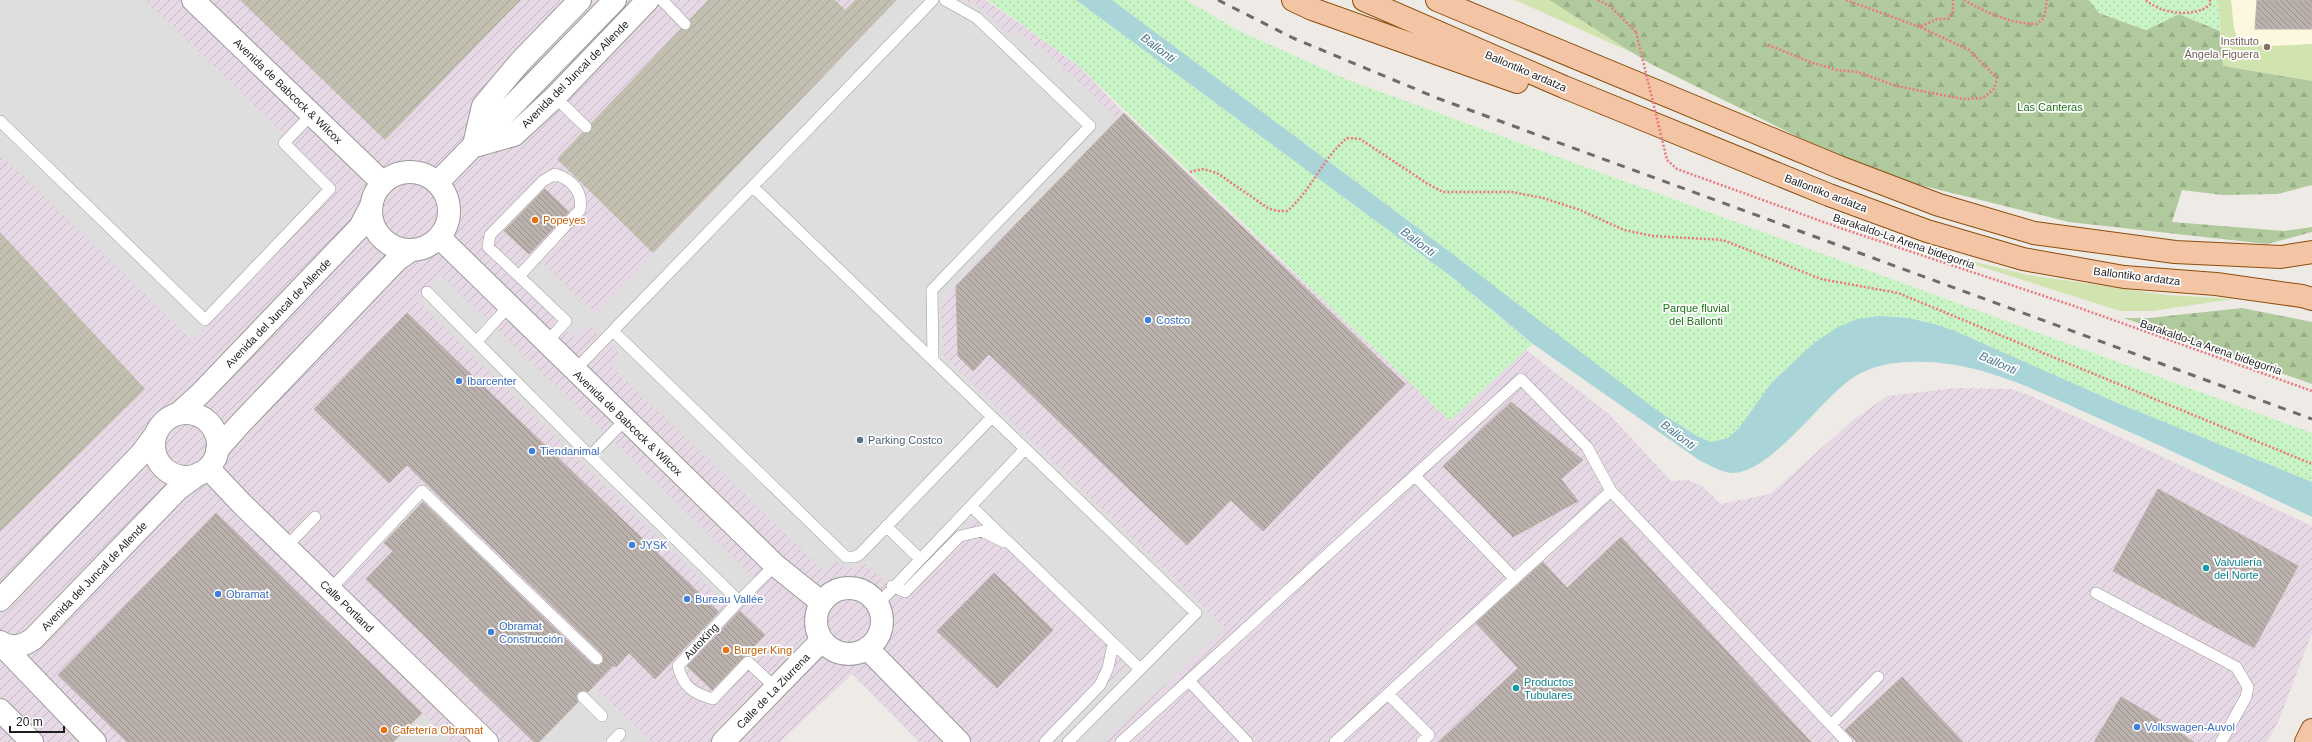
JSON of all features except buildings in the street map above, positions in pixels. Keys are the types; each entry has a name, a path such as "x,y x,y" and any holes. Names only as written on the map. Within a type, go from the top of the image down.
{"main road":[{"path":"1293,0 1312,9 1533,87 1564,88"},
{"name":"Ballontiko ardatza","path":"1364,0 1564,88 1829,195 1927,231 2023,259 2124,277 2216,284 2302,296 2312,299"},
{"path":"1437,0 1839,167 1939,205 2034,233 2175,252 2281,258 2312,252"},
{"path":"1478,0 1504,12 1593,64"},
{"path":"2306,742 2312,730"}],"street":[{"name":"Avenida de Babcock & Wilcox","path":"193,0 383,183"},
{"path":"474,146 483,106 520,62 580,0"},
{"name":"Avenida del Juncal de Allende","path":"437,183 615,0"},
{"name":"Avenida del Juncal de Allende","path":"474,146 514,135 555,97 648,0"},
{"path":"410,173 427,176 437,183 444,192 448,204 446,227 439,237 422,248 411,250 398,248 386,242 377,232 372,219 371,206 375,193 383,183 393,176 410,173"},
{"name":"Avenida del Juncal de Allende","path":"178,414 206,388 360,227 371,206"},
{"name":"Avenida de Babcock & Wilcox","path":"439,237 574,371 774,565 821,602"},
{"name":"Avenida del Juncal de Allende","path":"0,642 10,647 23,646 33,638 178,489 208,464 239,425 397,260 411,250"},
{"path":"0,600 141,454 160,426 168,418 178,414 189,413 200,416 209,423 218,440 208,464 180,476 170,473 162,467 156,457 154,446 155,435"},
{"name":"Calle Portland","path":"208,464 286,547 487,742"},
{"path":"855,588 872,597 878,604 881,612 882,628 876,640 868,648 848,654 830,648 822,640 816,621 821,602 836,590 855,588"},
{"name":"Calle de La Ziurrena","path":"723,742 822,640"},
{"path":"0,642 95,742"},
{"path":"868,648 959,742"},
{"path":"0,710 32,742"}],"lane":[{"path":"662,0 686,24"},
{"path":"574,371 933,0"},
{"path":"933,360 932,290 1090,126 976,18 946,0"},
{"path":"555,97 586,127"},
{"path":"0,121 205,320 330,189 284,143 312,114"},
{"path":"519,276 580,210 582,201 578,190 566,178 555,174 543,181 490,235 488,247 566,321 546,343"},
{"path":"753,187 1196,613 1068,742"},
{"path":"427,292 590,456 739,601 774,565"},
{"path":"477,341 509,306"},
{"path":"613,331 846,557 855,557 992,417"},
{"path":"1121,742 1521,379 1587,447 1611,491 1847,742"},
{"path":"590,456 625,420"},
{"path":"878,604 892,586 1025,449"},
{"path":"1415,476 1514,578"},
{"path":"330,590 422,491 597,659"},
{"path":"1335,742 1611,491"},
{"path":"971,506 1140,670"},
{"path":"286,547 315,517"},
{"path":"886,526 920,558"},
{"path":"892,586 905,592 960,536 982,531 1012,546"},
{"path":"2096,592 2236,667 2248,687 2246,697 2221,742"},
{"name":"AutoKing","path":"739,601 678,666 681,679 690,689 700,696 713,699 748,662 776,688"},
{"path":"1045,742 1100,685 1108,668 1113,644"},
{"path":"1831,724 1878,677"},
{"path":"1189,681 1247,742"},
{"path":"1388,694 1429,735 1422,742"},
{"path":"583,697 602,716"}],"path":[{"name":"Barakaldo-La Arena bidegorria","path":"1598,0 1610,6 1636,32 1667,160 1676,169 1843,229 2074,306 2312,390"},
{"path":"1768,45 1813,63 1837,70 1858,72 1896,86 1963,99 1983,98 1994,89 1997,78 1969,50 1920,27 1846,0"},
{"path":"1920,27 1937,18 1948,19 1953,12 1953,0"},
{"path":"1964,0 1987,13 2024,24 2037,24 2044,18 2047,0"},
{"path":"2146,0 2153,7 2167,11 2195,12 2203,10 2210,5 2210,0"},
{"path":"1190,172 1203,169 1218,173 1268,208 1277,211 1287,211 1308,190 1330,155 1348,138 1360,139 1428,184 1443,192 1512,192 1543,198 1580,210 1624,230 1653,236 1723,240 1821,279 1898,293 2312,464"}],"shaded area":[{"path":"0,0 986,0 1079,66 1124,113 1450,420 1526,350 1609,414 1671,481 1688,480 1703,487 1721,504 1770,494 1852,421 1887,396 1957,388 2011,389 2029,395 2312,526 2312,633 2279,720 2267,742 919,742 852,674 780,742 0,742"},
{"path":"0,0 145,0 302,151 338,189 192,340 0,154"},
{"path":"240,0 521,0 385,140"},
{"path":"708,0 835,0 845,10 855,0 897,0 653,253 557,159"},
{"name":"Parking Costco","path":"897,0 963,0 977,5 1012,36 1018,30 1037,49 1040,46 1118,119 941,301 943,355 1225,628 1105,742 1051,742 1130,661 977,514 898,593 864,563 851,568 844,567 837,561 825,572 612,367 622,356 586,324 574,337 513,278 534,255 596,314"},
{"name":"Instituto Ángela Figuera","path":"2218,0 2312,0 2312,62 2223,66"},
{"path":"0,232 145,389 0,532"},
{"path":"442,276 758,581 731,609 418,301"},
{"path":"593,686 652,742 539,742"},
{"path":"422,713 451,742 393,742"}],"green space":[{"path":"988,0 1076,0 1452,277 1532,344 1548,329 1450,421 1079,66"},
{"name":"Parque fluvial del Ballonti","path":"1112,0 1186,0 1237,30 1348,80 2312,433 2312,482 2120,404 1938,325 1909,318 1880,316 1814,343 1772,382 1739,428 1728,438 1711,442 1697,436 1658,411 1548,329 1438,243"},
{"path":"1515,0 1549,0 1635,54"},
{"name":"Las Canteras","path":"1549,0 2089,0 2099,13 2146,30 2179,14 2220,31 2223,66 2312,81 2312,185 2277,194 2223,195 2182,190 2172,222 2284,231 2312,227 2312,232 2267,244 2069,222 1871,173 1649,63"},
{"path":"2089,0 2218,0 2220,31 2179,14 2146,30 2099,13"},
{"path":"2218,0 2231,0 2236,34 2241,40 2248,43 2270,46 2312,44 2312,81 2223,66"},
{"path":"1935,252 2028,275 2167,295 2233,299 2153,311 2120,311"},
{"path":"2242,308 2312,322 2312,384 2124,318 2149,318"}],"water":[{"name":"Ballonti","path":"1076,0 1112,0 1438,243 1658,411 1697,436 1711,442 1728,438 1739,428 1772,382 1814,343 1838,327 1857,319 1880,316 1909,318 1938,325 1957,332 2120,404 2312,482 2312,517 2150,441 2029,387 1983,371 1935,362 1896,363 1860,373 1841,387 1779,449 1762,462 1746,470 1731,473 1719,470 1699,460 1533,344 1452,277"}],"railway":[{"path":"1218,0 1293,38 1437,98 2312,419"}],"place":[{"name":"Instituto Ángela Figuera","path":"2267,47"},
{"name":"Popeyes","path":"535,220"},
{"name":"Costco","path":"1148,320"},
{"name":"Ibarcenter","path":"459,381"},
{"name":"Parking Costco","path":"860,440"},
{"name":"Tiendanimal","path":"532,451"},
{"name":"JYSK","path":"632,545"},
{"name":"Valvulería del Norte","path":"2206,568"},
{"name":"Obramat","path":"218,594"},
{"name":"Bureau Vallée","path":"687,599"},
{"name":"Obramat Construcción","path":"491,632"},
{"name":"Burger King","path":"726,650"},
{"name":"Productos Tubulares","path":"1516,688"},
{"name":"Volkswagen-Auvol","path":"2137,727"},
{"name":"Cafetería Obramat","path":"384,730"}]}
